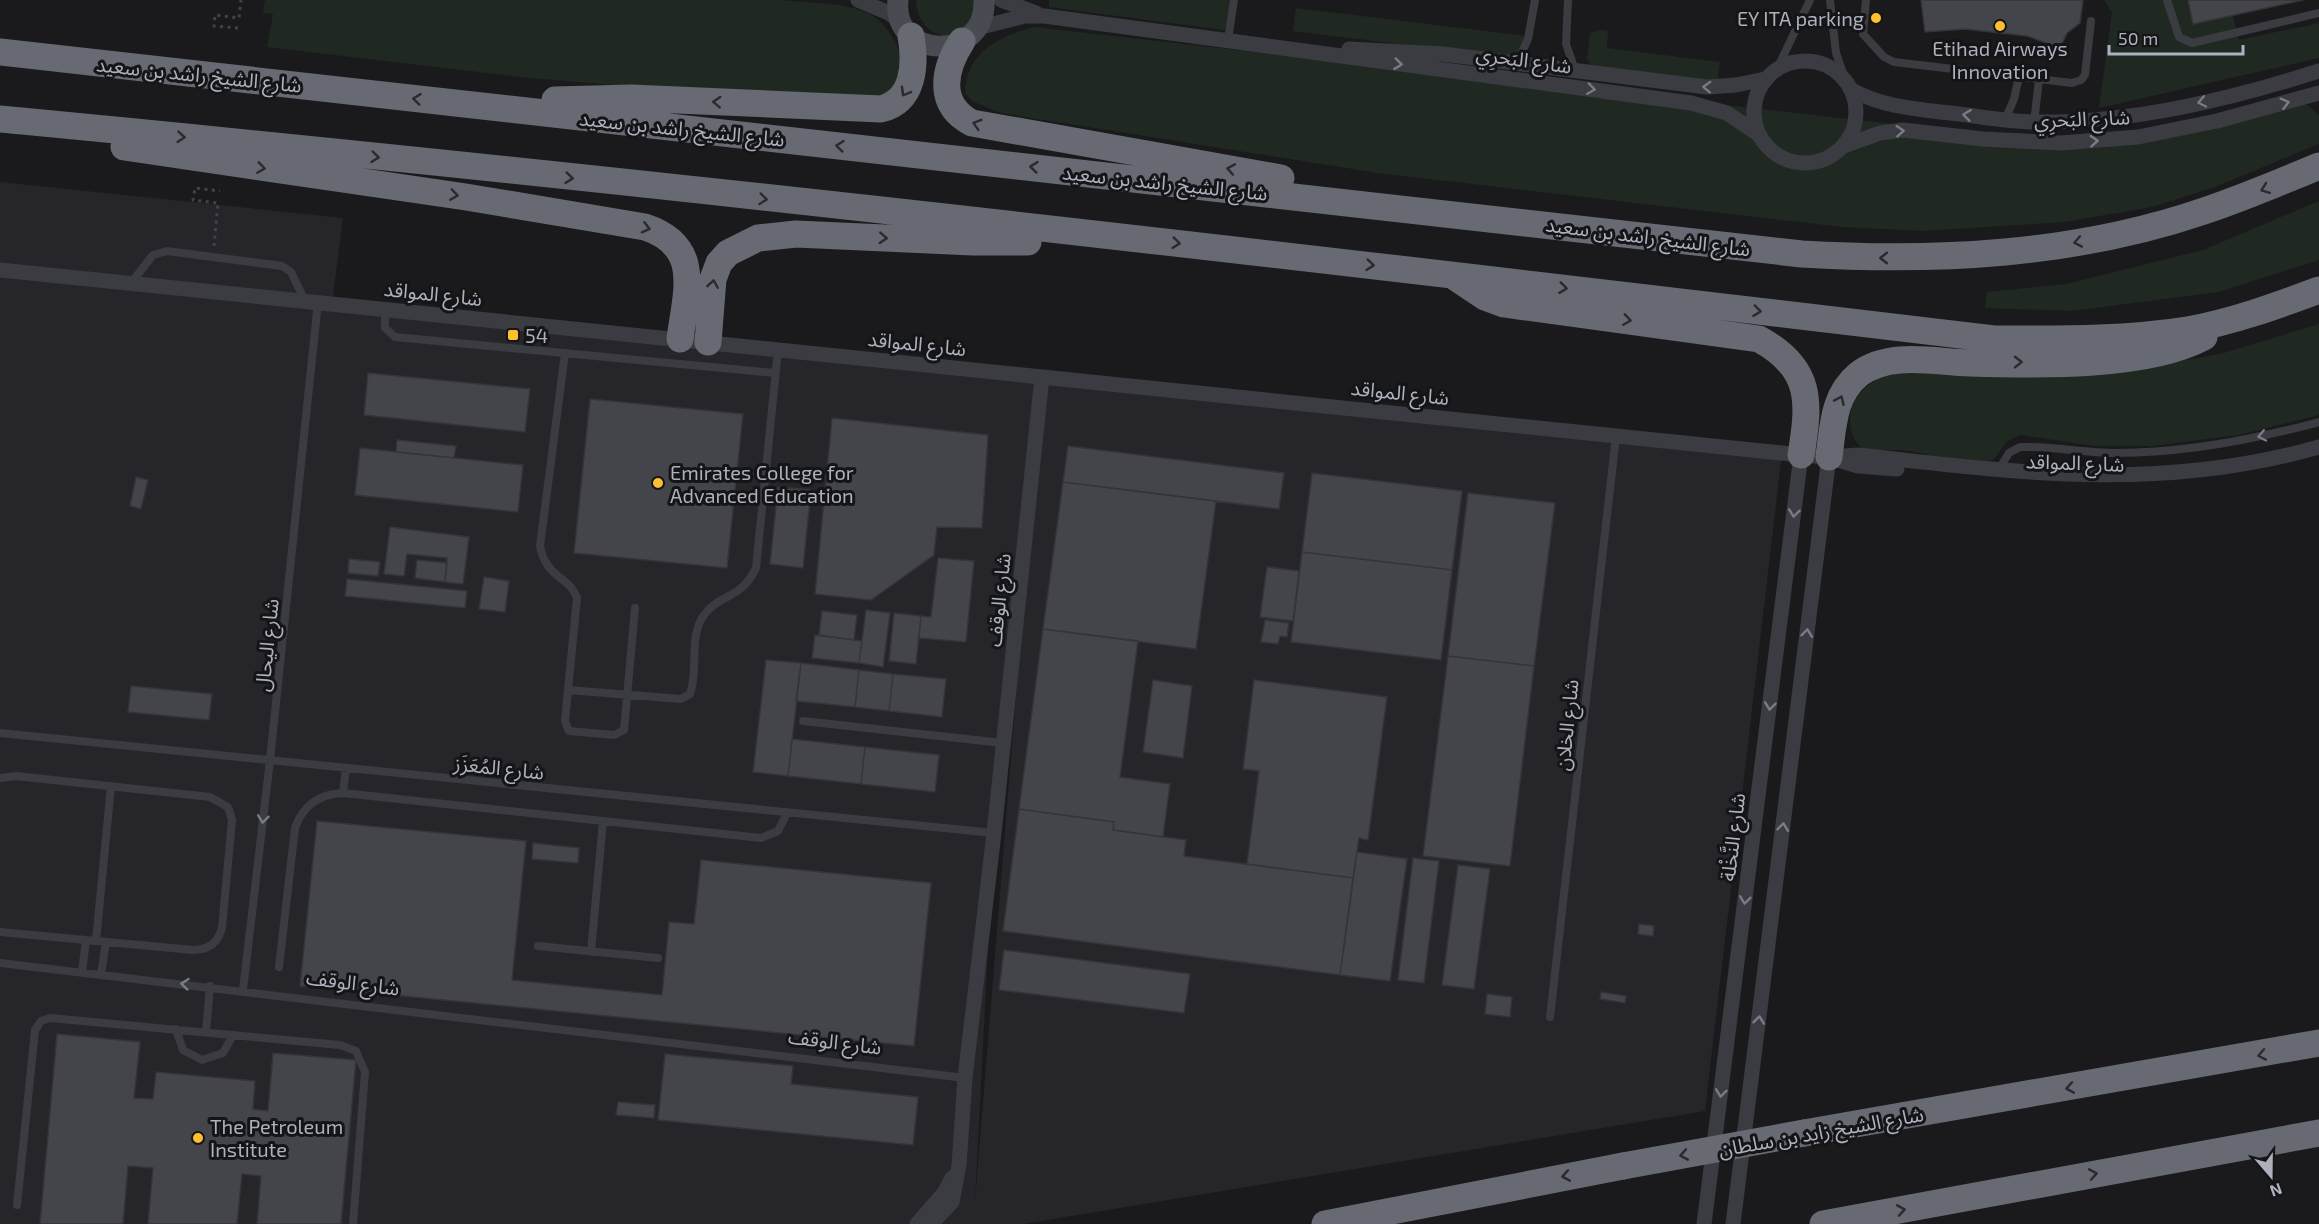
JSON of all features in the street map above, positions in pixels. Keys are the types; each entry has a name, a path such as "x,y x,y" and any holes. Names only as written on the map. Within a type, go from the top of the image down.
{"highway":[{"path":"448,102 631,98 881,109 897,104 907,91 914,58 906,29"},
{"path":"0,33 69,48 123,65"},
{"path":"969,35 948,68 948,99 957,114 972,123 1516,220"},
{"name":"شارع الشيخ راشد بن سعيد","path":"0,52 1516,220 1802,254 1937,257 2004,252 2071,243 2203,212 2319,166"},
{"path":"0,119 1118,237 1452,274 1994,339 2101,339 2188,330 2267,309 2319,290"},
{"path":"39,123 123,147 466,197 660,232 672,240 682,254 687,269 680,339"},
{"path":"708,342 713,279 719,263 728,253 758,238 796,234 984,242 1118,237"},
{"path":"1452,274 1467,287 1504,304 1759,339 1785,357 1803,382 1808,403 1801,455"},
{"path":"1829,457 1838,402 1846,387 1873,365 1890,360 1983,363 2075,362 2120,358 2187,346 2206,336 2227,320"},
{"name":"شارع الشيخ زايد بن سلطان","path":"1325,1224 1804,1133 2319,1043"},
{"path":"1823,1224 2319,1133"}],"main road":[{"path":"898,0 906,29 922,44 936,47 949,46 969,35 982,16 984,0"}],"street":[{"path":"858,0 890,13 906,29"},
{"name":"شارع البَحرِي","path":"1001,0 1044,16"},
{"name":"شارع البَحرِي","path":"969,35 1025,16 1044,16 1691,103 1727,113 1758,134"},
{"name":"شارع البَحرِي","path":"1277,47 1391,50 1707,87 1736,86 1765,80"},
{"path":"1806,61 1827,66 1849,85 1857,105 1857,120 1844,146 1831,157 1815,163 1798,164 1781,158 1768,148 1758,134 1753,106 1765,80 1777,69 1791,63 1806,61"},
{"name":"شارع البَحرِي","path":"1849,85 1888,105 2034,123 2096,121 2150,113 2259,88 2319,71"},
{"name":"شارع البَحرِي","path":"1844,146 1880,133 1903,130 2061,143 2138,137 2217,121 2319,93"},
{"name":"شارع المواقد","path":"0,270 1801,455 1829,457 1859,455 1998,471 2086,476 2169,474 2237,466 2319,447"},
{"name":"شارع الوقف","path":"965,1078 1004,743 1042,377"},
{"name":"شارع النَّخْلة","path":"1704,1224 1801,455"},
{"name":"شارع المواقد","path":"1829,457 1858,466 2028,483 2120,486 2234,476 2319,456"},
{"path":"1733,1224 1829,457"},
{"path":"931,1224 952,1202 959,1165 965,1078"},
{"path":"917,1224 944,1193 959,1165"}],"lane":[{"path":"1228,40 1234,0"},
{"path":"1517,63 1528,39 1535,0"},
{"path":"1568,0 1566,45 1575,70"},
{"path":"1777,69 1809,0"},
{"path":"1830,0 1836,52 1849,85"},
{"path":"1866,0 1863,34 1889,60 2072,83 2084,78 2091,21"},
{"path":"2167,0 2179,37 2192,43 2319,13"},
{"path":"2005,120 2014,99 2019,77"},
{"path":"2034,123 2039,79"},
{"path":"131,284 148,260 160,252 213,257 282,266 291,272 311,302"},
{"name":"شارع اليحال","path":"243,990 270,760 311,302"},
{"path":"385,309 385,328 395,337 775,373"},
{"path":"568,690 681,699 692,690 700,622 710,608 744,588 756,568 778,349"},
{"path":"565,353 540,546 546,564 559,579 571,586 577,598 565,721 567,728 573,732 614,735 621,733 628,695 635,608"},
{"path":"1998,471 2009,453 2020,447 2117,453 2160,451 2246,440 2319,422"},
{"name":"شارع الخلان","path":"1550,1017 1616,436"},
{"path":"803,721 1004,743"},
{"name":"شارع المُعَزَز","path":"0,733 994,833"},
{"path":"343,793 346,768"},
{"path":"0,778 16,776 217,798 228,807 232,820 222,928 212,945 193,950 0,932"},
{"path":"96,941 111,786"},
{"path":"279,967 295,828 299,818 313,802 332,794 343,793 761,838 778,831 787,813"},
{"path":"591,952 603,821"},
{"path":"82,972 86,940"},
{"path":"102,974 106,942"},
{"path":"538,946 658,958"},
{"name":"شارع الوقف","path":"0,963 210,986 965,1078"},
{"path":"206,1032 210,986"},
{"path":"17,1206 37,1025 51,1018 340,1045 356,1051 361,1058 364,1072 353,1224"},
{"path":"176,1029 183,1050 202,1060 223,1053 233,1035"}],"path":[{"path":"238,28 214,26 215,15 239,18 242,0"},
{"path":"213,257 218,203 193,200 195,188 220,191"}],"shaded area":[{"path":"265,0 780,0 828,4 853,8 873,16 893,39 907,68 899,91 878,98 662,89 530,78 267,47 273,14 263,13"},
{"path":"916,0 979,0 972,23 958,32 940,35 923,22"},
{"path":"1049,0 1229,0 1235,8 1233,23 1224,30 1049,7"},
{"path":"2104,0 2188,0 2194,24 2233,15 2239,40 2319,23 2319,58 2099,108 2112,12"},
{"path":"1296,8 1526,36 1524,51 1513,58 1293,31"},
{"path":"1034,27 1963,132 2010,135 2072,136 2139,130 2294,94 2319,115 2319,144 2215,187 2152,207 2064,222 1923,231 1842,227 1378,173 1001,113 972,101 965,93 971,67 978,57 997,41"},
{"path":"1600,30 1608,31 1607,48 1720,62 1717,82 1593,67 1587,59 1590,33"},
{"path":"0,182 343,218 332,303 1782,453 1705,1111 1023,1224 0,1224","holes":["1039,413 975,1201 994,833"]},
{"path":"2319,201 2319,260 2218,292 2072,311 1985,308 1987,292 2066,284 2203,250"},
{"path":"2319,324 2319,415 2239,435 2152,446 2095,446 2020,435 2007,441 1994,459 1974,462 1912,451 1865,449 1855,440 1850,424 1854,404 1859,395 1875,380 1895,369 2128,371 2224,353"}],"building":[{"name":"Etihad Airways Innovation","path":"1921,0 2083,0 2080,23 2067,33 2060,48 2027,36 1965,29 1925,32"},
{"path":"2188,0 2303,0 2193,24"},
{"path":"368,373 530,389 525,432 364,415"},
{"name":"Emirates College for Advanced Education","path":"590,399 743,414 727,568 574,553"},
{"path":"832,418 988,435 982,528 937,527 934,555 871,600 815,594"},
{"path":"397,440 456,446 454,458 396,452"},
{"path":"1068,446 1284,473 1279,509 1063,482"},
{"path":"360,448 523,465 518,512 355,495"},
{"path":"1312,473 1462,491 1452,570 1302,552"},
{"path":"136,477 148,480 141,509 130,506"},
{"path":"1063,482 1216,501 1196,649 1043,629"},
{"path":"778,487 811,490 803,568 770,564"},
{"path":"1468,493 1555,503 1534,666 1448,656"},
{"path":"390,527 469,537 463,584 445,582 447,558 407,554 404,576 384,574"},
{"path":"1302,552 1452,570 1441,660 1291,642"},
{"path":"938,558 974,561 966,642 919,638 921,616 931,617"},
{"path":"349,559 380,562 378,576 348,573"},
{"path":"417,560 447,563 445,582 415,578"},
{"path":"1267,567 1299,571 1293,621 1260,617"},
{"path":"484,577 509,581 505,612 479,609"},
{"path":"347,579 467,591 465,608 345,596"},
{"path":"866,610 890,613 883,667 859,663"},
{"path":"822,611 857,615 854,640 819,635"},
{"path":"894,613 921,616 916,664 889,661"},
{"path":"1265,620 1289,623 1287,637 1280,636 1278,644 1261,642"},
{"path":"1043,629 1138,641 1120,777 1170,784 1163,837 1113,830 1114,822 1019,809"},
{"path":"815,635 862,641 859,663 812,658"},
{"path":"1448,656 1534,666 1510,866 1423,856"},
{"path":"766,660 801,663 788,776 753,772"},
{"path":"801,663 859,670 855,707 796,701"},
{"path":"859,670 893,674 889,711 855,707"},
{"path":"893,674 946,679 942,717 889,711"},
{"path":"1153,680 1192,686 1183,758 1143,752"},
{"path":"1254,680 1387,697 1368,840 1359,838 1353,878 1247,864 1259,771 1243,769"},
{"path":"131,686 212,694 209,720 128,712"},
{"path":"792,739 865,747 861,784 788,776"},
{"path":"865,747 939,755 935,792 861,784"},
{"path":"1019,809 1114,822 1113,830 1186,840 1184,856 1353,878 1340,975 1003,931"},
{"path":"317,821 526,841 512,980 662,995 669,922 694,924 701,860 931,883 914,1046 300,986"},
{"path":"533,843 579,848 578,863 532,859"},
{"path":"1357,852 1407,859 1390,981 1340,975"},
{"path":"1413,858 1439,861 1424,983 1398,980"},
{"path":"1458,865 1490,869 1474,989 1442,985"},
{"path":"1639,924 1654,926 1653,936 1638,934"},
{"path":"1004,950 1190,974 1184,1013 999,990"},
{"path":"1601,992 1626,996 1625,1003 1600,999"},
{"path":"1487,994 1512,997 1510,1017 1485,1014"},
{"name":"The Petroleum Institute","path":"57,1034 140,1042 134,1098 153,1099 156,1072 255,1081 253,1109 268,1111 273,1053 356,1060 341,1224 257,1224 261,1176 242,1174 237,1224 148,1224 153,1168 128,1166 123,1224 40,1224"},
{"path":"665,1054 793,1066 791,1084 918,1097 913,1145 658,1120"},
{"path":"618,1102 655,1105 654,1118 616,1115"}],"place":[{"name":"EY ITA parking","path":"1876,18"},
{"name":"Etihad Airways Innovation","path":"2000,26"},
{"name":"54","path":"513,335"},
{"name":"Emirates College for Advanced Education","path":"658,483"},
{"name":"The Petroleum Institute","path":"198,1138"}]}
